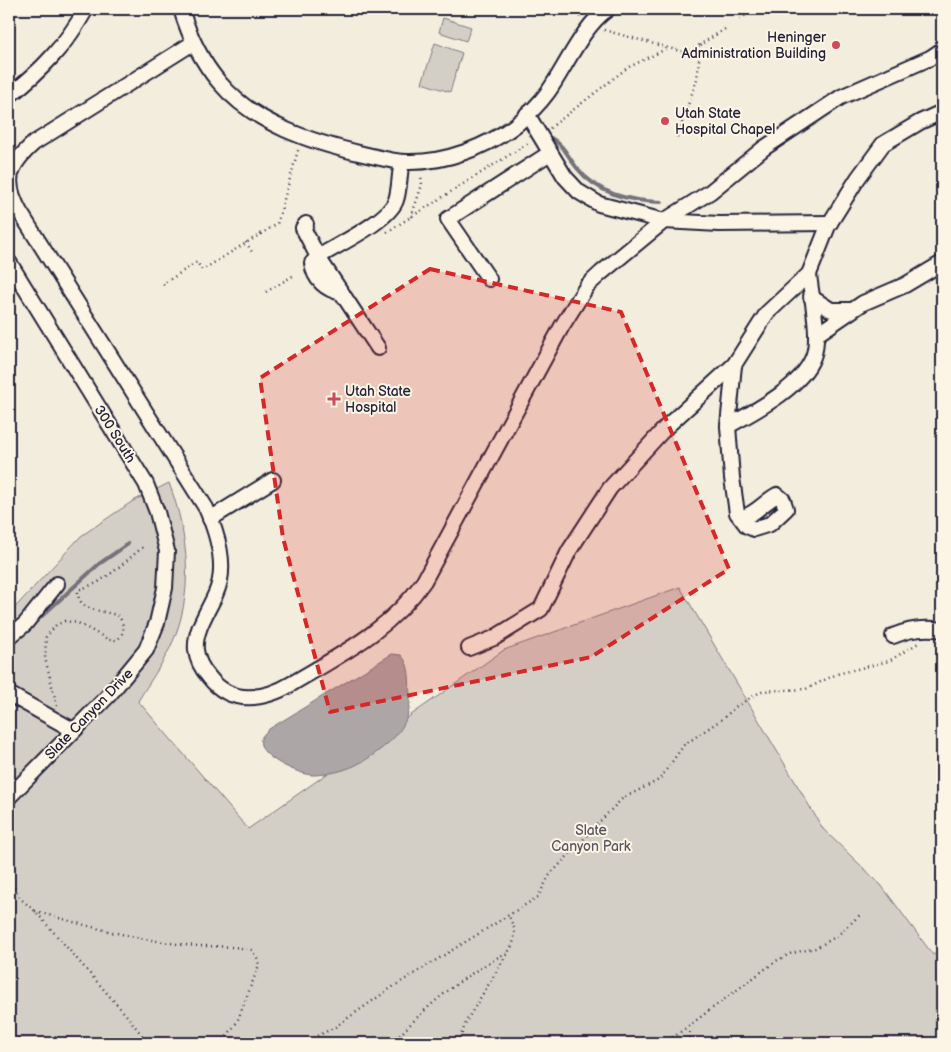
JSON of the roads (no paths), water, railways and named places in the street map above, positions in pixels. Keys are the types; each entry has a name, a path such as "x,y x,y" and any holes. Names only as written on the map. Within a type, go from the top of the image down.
{"street":[{"path":"9,96 52,59 73,32 86,9"},
{"path":"181,9 194,43 219,82 237,100 258,115 303,136 339,148 402,162 435,159 463,152 498,137 528,114 549,91 587,32 608,9"},
{"path":"194,43 34,143 14,164 9,181 11,195 20,212 210,519 218,540 220,575 217,592 203,619 196,647 198,660 214,683 223,692 234,696 257,698 273,694 369,636 390,621 412,598 424,581 576,302 601,273 664,221 710,192 764,148 841,97 930,58 942,50"},
{"path":"9,90 28,81"},
{"path":"469,648 494,638 541,609 569,551 610,488 666,427 734,364 767,313 809,274 830,223 858,178 883,144 920,122 942,112"},
{"path":"528,114 565,177 579,192 599,204 664,221 719,224 830,223"},
{"path":"489,278 448,219 550,153"},
{"path":"318,257 380,219 390,210 396,201 402,162"},
{"path":"306,224 303,228 306,238 378,348"},
{"name":"300 South","path":"9,262 146,484 157,512 167,551 165,588 157,623"},
{"path":"816,335 852,310 919,277 942,263"},
{"path":"728,426 788,388 804,371 813,357 816,335 809,274"},
{"path":"811,297 831,310 852,310"},
{"path":"734,364 728,426 734,496 737,513 741,518"},
{"path":"210,519 273,480"},
{"path":"9,637 25,624 57,584"},
{"name":"Slate Canyon Drive","path":"9,797 129,674 146,650 157,623"},
{"path":"893,636 907,630 940,629"},
{"path":"9,694 73,730"}],"waterway":[{"path":"551,138 563,148 585,177 604,190 625,198 661,202"},
{"path":"32,625 99,564 128,544"},
{"path":"9,647 18,638"}],"place":[{"name":"Heninger Administration Building","path":"836,45"},
{"name":"Utah State Hospital Chapel","path":"665,121"},
{"name":"Utah State Hospital","path":"334,399"}],"park label":[{"name":"Slate Canyon Park","path":"591,838"}]}
